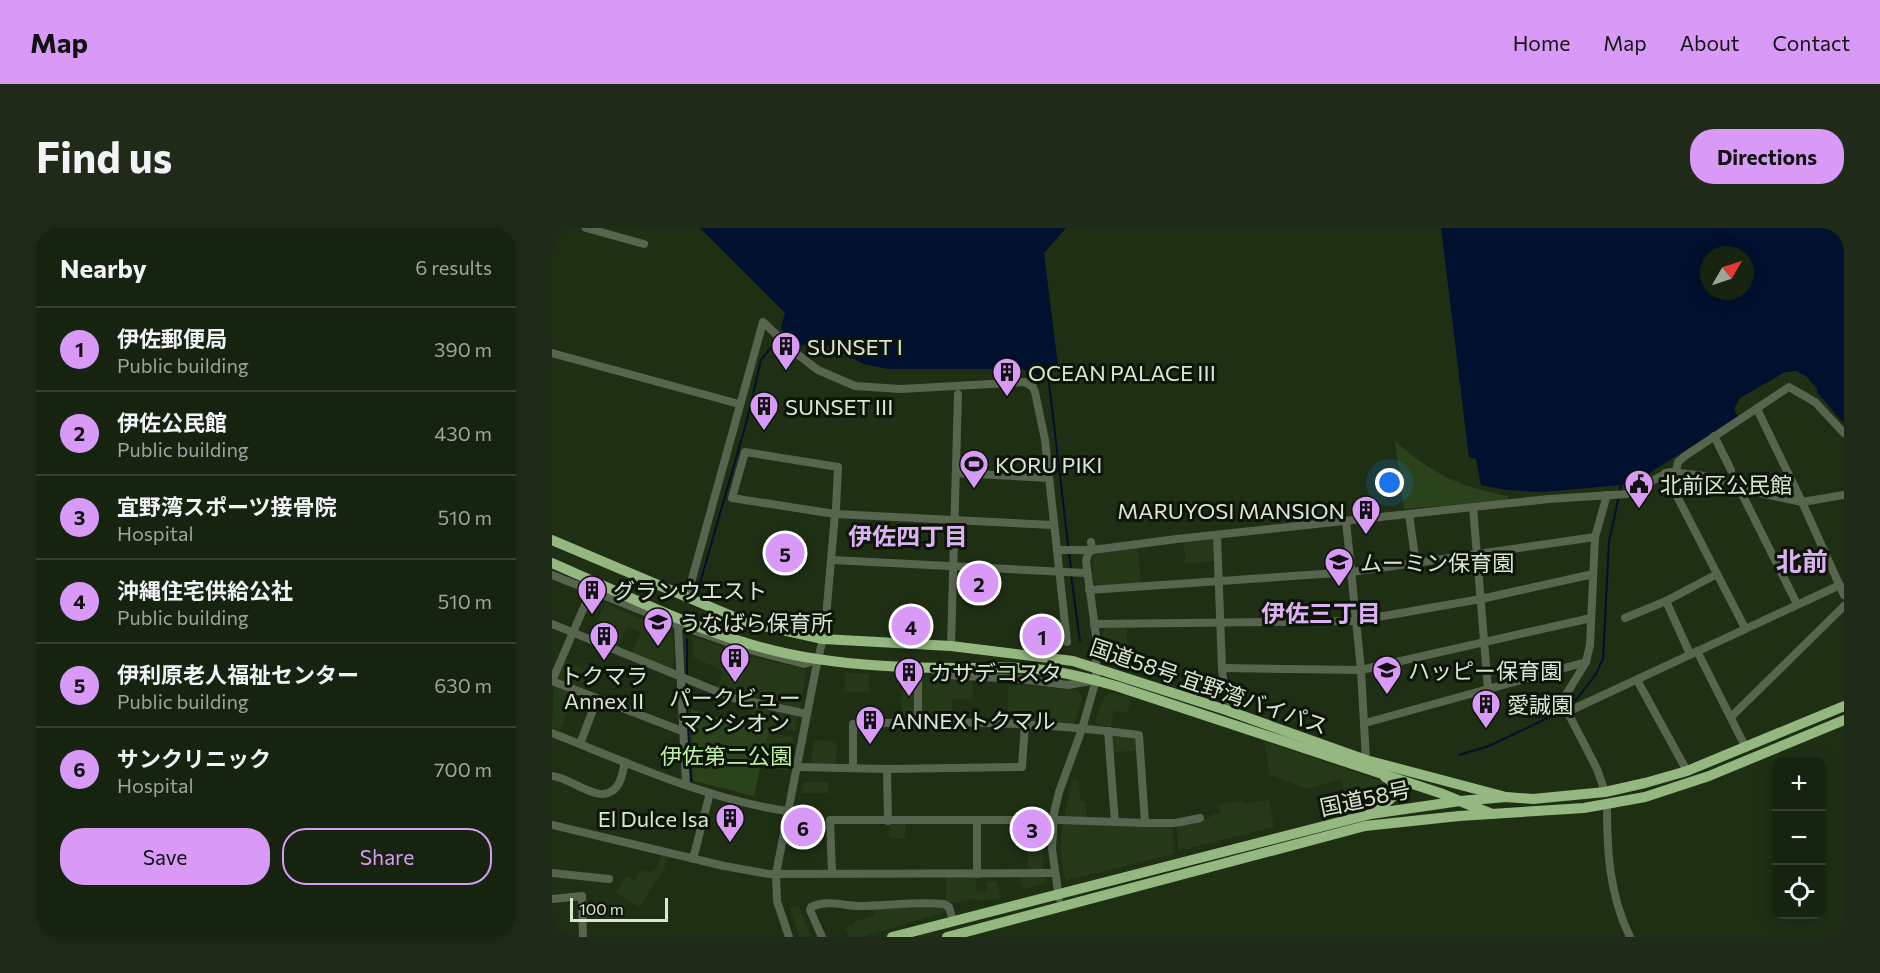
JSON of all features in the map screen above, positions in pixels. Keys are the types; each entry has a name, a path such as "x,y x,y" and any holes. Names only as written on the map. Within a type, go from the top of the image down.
{"highway":[{"name":"国道58号 宜野湾バイパス","path":"552,540 746,622 823,639 951,646 1068,660 1096,667 1226,710 1453,800 1492,813"},
{"name":"国道58号 宜野湾バイパス","path":"552,564 714,633 756,647 818,660 922,667 1034,668 1070,674 1369,765 1413,772 1506,797"},
{"name":"国道58号","path":"892,937 1371,814 1453,800 1506,797 1533,799 1605,792 1687,771 1844,706"},
{"name":"国道58号","path":"947,937 1365,826 1492,813 1584,808 1644,797 1688,784 1844,720"},
{"path":"1369,765 1392,782 1396,792 1393,798 1371,814"},
{"path":"1413,772 1441,787 1453,800 1443,814 1437,818"}],"street":[{"path":"586,228 644,244"},
{"path":"687,597 763,322 818,370 855,386 901,389 1025,382 1033,387 1040,412 1057,550 1067,572 1067,642"},
{"path":"552,353 739,404"},
{"path":"1676,471 1681,459 1789,387 1815,402 1844,433"},
{"path":"951,646 958,394"},
{"path":"1757,409 1803,502 1844,595"},
{"path":"1714,436 1731,470"},
{"path":"789,937 777,901 776,874 823,639 832,560 835,514 838,467 745,452 732,498 835,514 1053,525"},
{"path":"1057,550 1217,536 1473,507 1627,495 1665,473 1676,471 1737,484 1764,494 1803,502 1844,495"},
{"path":"956,473 1049,478"},
{"path":"1665,473 1745,628"},
{"path":"1737,484 1797,604"},
{"path":"1605,792 1598,769 1567,712 1564,698 1586,662 1590,645 1595,537 1609,495"},
{"path":"1473,507 1488,689"},
{"path":"1409,514 1416,564"},
{"path":"1346,521 1369,765"},
{"path":"1217,536 1222,668 1226,710"},
{"path":"1089,590 1352,572 1595,537"},
{"path":"1061,906 1052,849 1053,820 1065,771 1082,729 1095,680 1096,636 1086,573 1086,561 1091,546"},
{"path":"832,560 1086,573"},
{"path":"1094,624 1355,621 1481,599 1593,574"},
{"path":"1625,618 1665,601 1717,574"},
{"path":"552,575 678,625 750,650 804,664 818,660"},
{"path":"1567,712 1840,585"},
{"path":"591,591 552,681 682,732"},
{"path":"1665,601 1746,747"},
{"path":"1731,717 1844,606"},
{"path":"1222,668 1361,670 1590,618"},
{"path":"552,624 733,698 807,714"},
{"path":"678,625 686,680 682,732 686,784"},
{"path":"1365,723 1586,662"},
{"path":"918,721 922,667"},
{"path":"1636,680 1687,771"},
{"path":"580,744 597,699"},
{"path":"853,768 853,724 918,721 1025,723 1139,735 1144,823"},
{"path":"797,768 1022,767 1025,723"},
{"path":"1108,731 1115,822"},
{"path":"552,733 710,793 787,811"},
{"path":"552,776 566,779 594,795 606,793 619,784 625,762"},
{"path":"886,769 888,821"},
{"path":"693,859 710,793"},
{"path":"1607,804 1610,878 1617,908 1630,937"},
{"path":"832,873 830,820 1053,820 1175,823 1200,818"},
{"path":"977,820 977,874"},
{"path":"552,825 693,859 776,874 1055,873"},
{"path":"552,873 609,879"},
{"path":"552,899 582,896 583,937"},
{"path":"822,937 810,910 814,905 827,903 856,906 944,904 948,907 953,921"}],"shaded area":[{"path":"1211,540 1214,543 1215,561 1185,563 1184,543"},
{"path":"1137,548 1141,583 1101,585 1096,583 1093,579 1093,559 1096,556 1101,552"},
{"path":"605,603 672,633 674,651 673,668 670,672 631,655 641,632 627,626 617,649 591,638"},
{"path":"773,608 821,619 814,626 807,628 771,620"},
{"path":"1105,628 1127,628 1128,658 1124,666 1109,661 1106,657 1103,633"},
{"path":"692,636 750,657 802,668 806,672 800,709 754,700 716,689 723,671 693,657"},
{"path":"564,660 590,672 582,691 560,682 557,676"},
{"path":"845,673 869,674 869,692 844,692"},
{"name":"カサデコスタ","path":"901,677 915,677 915,719 902,719"},
{"path":"925,677 972,680 973,699 952,699 952,719 920,719 920,681"},
{"path":"1008,684 1076,690 1083,697 1074,725 1008,721"},
{"path":"554,685 574,693 560,730 552,727"},
{"path":"1109,693 1132,698 1128,713 1114,711 1111,727 1098,725 1095,722 1104,698"},
{"path":"752,706 798,716 795,731 774,728 759,731 749,727"},
{"path":"768,733 794,737 788,771 761,766"},
{"path":"1112,736 1137,738 1138,751 1113,752"},
{"path":"814,740 837,741 836,765 811,765"},
{"path":"1264,741 1383,782 1388,793 1380,799 1350,808 1340,779 1307,789 1270,775"},
{"path":"1073,779 1079,781 1080,800 1086,802 1087,818 1064,817"},
{"path":"803,782 828,782 828,793 801,793"},
{"path":"1269,800 1274,827 1178,851 1177,825 1209,818 1211,815 1220,813 1219,804 1243,801 1244,804"},
{"path":"1062,821 1173,825 1174,854 1067,880 1064,876 1061,853"},
{"path":"1012,822 1042,822 1043,870 1028,870 1028,842 1012,842"},
{"path":"889,824 906,824 905,838 889,838"},
{"path":"662,855 668,857 664,869 639,908 616,892 627,876 635,881 642,870 648,872 657,868"},
{"path":"946,876 975,876 977,893 987,891 986,883 997,881 1001,897 981,901 971,899 946,902"},
{"path":"1019,876 1045,876 1047,882 1023,890"},
{"path":"799,906 811,937 799,937 790,908"},
{"path":"943,906 948,911 862,937 849,937 845,928 874,915 872,907"}],"green space":[{"path":"1395,441 1421,462 1447,477 1491,493 1508,496 1508,500 1404,509"},
{"name":"伊佐第二公園","path":"691,709 759,730 774,728 772,733 768,733 754,796 693,781"}],"water":[{"path":"700,228 1066,228 1044,253 1058,366 1053,369 1051,379 1022,369 888,369 864,364 810,337 803,346 781,328 785,313"},
{"path":"1441,228 1844,228 1844,424 1806,376 1796,371 1785,372 1740,398 1734,409 1738,417 1632,484 1542,492 1507,490 1481,485 1476,459 1469,457"}],"waterway":[{"path":"698,590 747,420 761,360 777,340"},
{"path":"1049,383 1071,569"},
{"path":"1576,700 1596,674 1603,659 1609,542 1621,486"},
{"path":"1071,575 1080,641"},
{"path":"687,639 687,676"},
{"path":"687,682 691,781"},
{"path":"1459,755 1489,746 1560,712"}],"place":[{"name":"SUNSET I","path":"786,372"},
{"name":"OCEAN PALACE III","path":"1007,398"},
{"name":"SUNSET III","path":"764,432"},
{"name":"KORU PIKI","path":"974,490"},
{"name":"北前区公民館","path":"1639,510"},
{"name":"MARUYOSI MANSION","path":"1366,536"},
{"name":"伊利原老人福祉センター","path":"785,553"},
{"name":"伊佐公民館","path":"979,583"},
{"name":"ムーミン保育園","path":"1339,588"},
{"name":"グランウエスト","path":"592,616"},
{"name":"沖縄住宅供給公社","path":"911,626"},
{"name":"伊佐郵便局","path":"1042,636"},
{"name":"うなばら保育所","path":"658,648"},
{"name":"トクマラ Annex II","path":"604,662"},
{"name":"パークビュー マンシオン","path":"735,684"},
{"name":"ハッピー保育園","path":"1387,696"},
{"name":"カサデコスタ","path":"909,698"},
{"name":"愛誠園","path":"1486,730"},
{"name":"ANNEXトクマル","path":"870,746"},
{"name":"サンクリニック","path":"803,827"},
{"name":"宜野湾スポーツ接骨院","path":"1032,829"},
{"name":"El Dulce Isa","path":"730,844"}],"district":[{"name":"伊佐四丁目","path":"908,535"},
{"name":"北前","path":"1802,560"},
{"name":"伊佐三丁目","path":"1321,612"}]}
